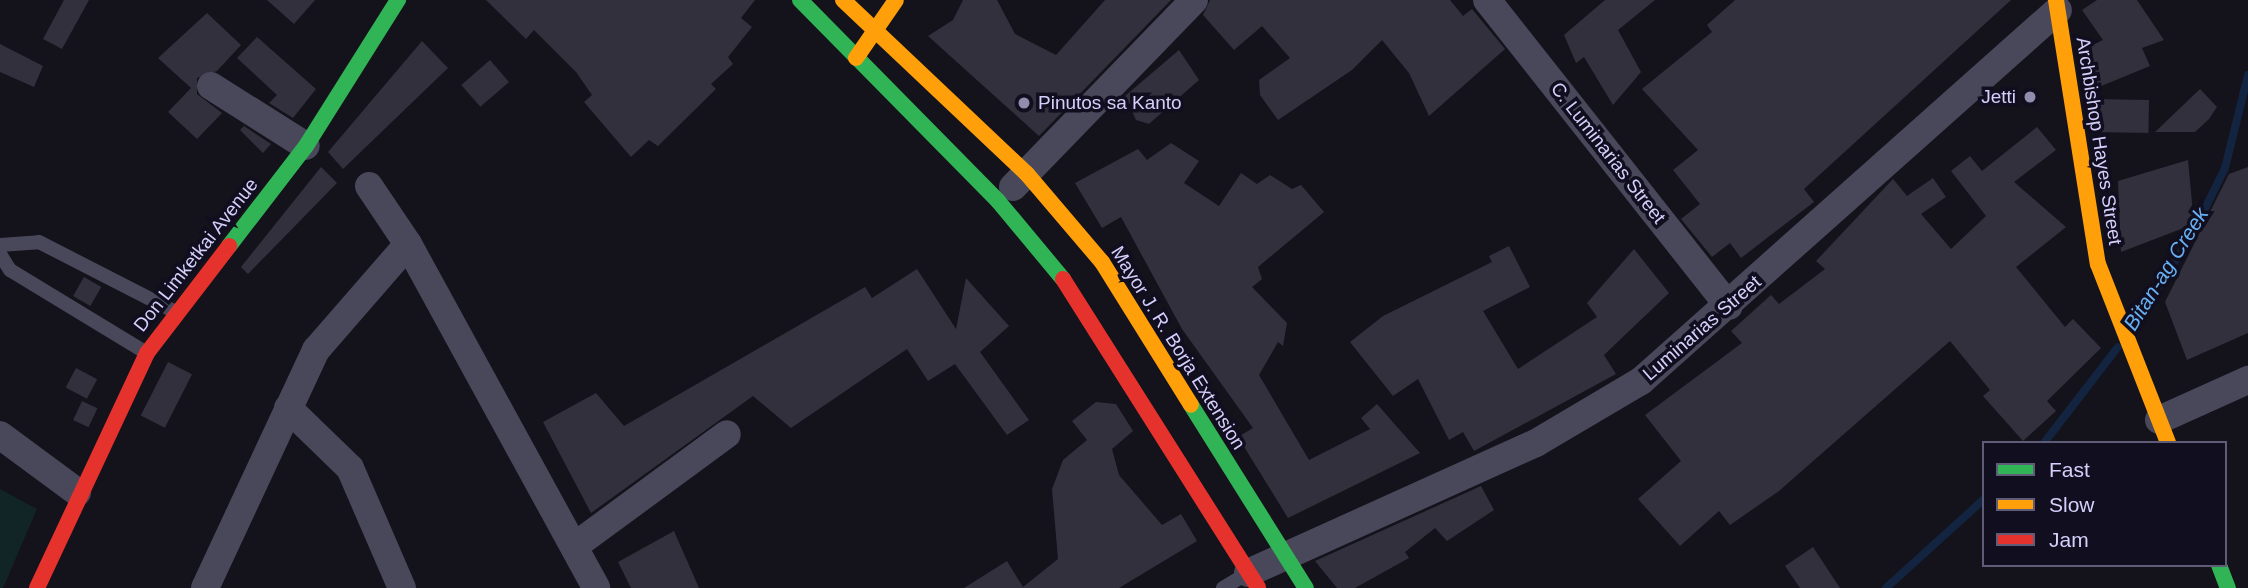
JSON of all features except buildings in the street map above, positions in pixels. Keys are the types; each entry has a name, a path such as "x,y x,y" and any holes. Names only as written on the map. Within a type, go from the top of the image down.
{"main road":[{"name":"Don Limketkai Avenue","path":"37,588 77,492 147,353 306,146 398,0"},
{"path":"800,0 854,60 998,201 1062,278 1253,581"},
{"name":"Mayor J. R. Borja Extension","path":"843,0 874,34 1027,174 1102,262 1280,555 1306,588"},
{"path":"854,60 896,0"},
{"name":"Archbishop Hayes Street","path":"2057,5 2090,230 2117,318 2164,431"},
{"path":"2220,567 2228,588"}],"street":[{"path":"998,201 1194,0"},
{"name":"C. Luminarias Street","path":"1487,0 1729,306"},
{"name":"Luminarias Street","path":"1253,581 1280,555 1585,418 1665,363 2057,5"},
{"path":"211,86 306,146"},
{"path":"369,186 408,244 576,545 596,588"},
{"path":"205,588 288,408 338,317 408,244"},
{"path":"2164,431 2248,380"},
{"path":"288,408 350,468 402,588"},
{"path":"576,545 727,434"},
{"path":"0,435 77,492"}],"lane":[{"path":"0,245 39,242 176,312"},
{"path":"0,254 10,270 147,353"},
{"path":"1223,588 1253,581"}],"green space":[{"path":"0,489 37,509 3,588 0,588"}],"waterway":[{"name":"Bitan-ag Creek","path":"2133,324 2191,237 2225,168 2248,75"},
{"name":"Bitan-ag Creek","path":"2046,441 2118,347"},
{"name":"Bitan-ag Creek","path":"1886,588 1982,501"}],"traffic: fast":[{"path":"229,246 306,146 398,0"},
{"path":"800,0 998,201 1063,279"},
{"path":"1191,405 1306,588"},
{"path":"2220,567 2228,588"}],"traffic: slow":[{"path":"843,0 1027,174 1102,262 1191,405"},
{"path":"856,58 896,0"},
{"path":"2056,0 2098,264 2167,441"}],"traffic: jam":[{"path":"37,588 147,353 229,246"},
{"path":"1063,279 1258,588"}],"place":[{"name":"Jetti","path":"2030,97"},
{"name":"Pinutos sa Kanto","path":"1024,103"}]}
